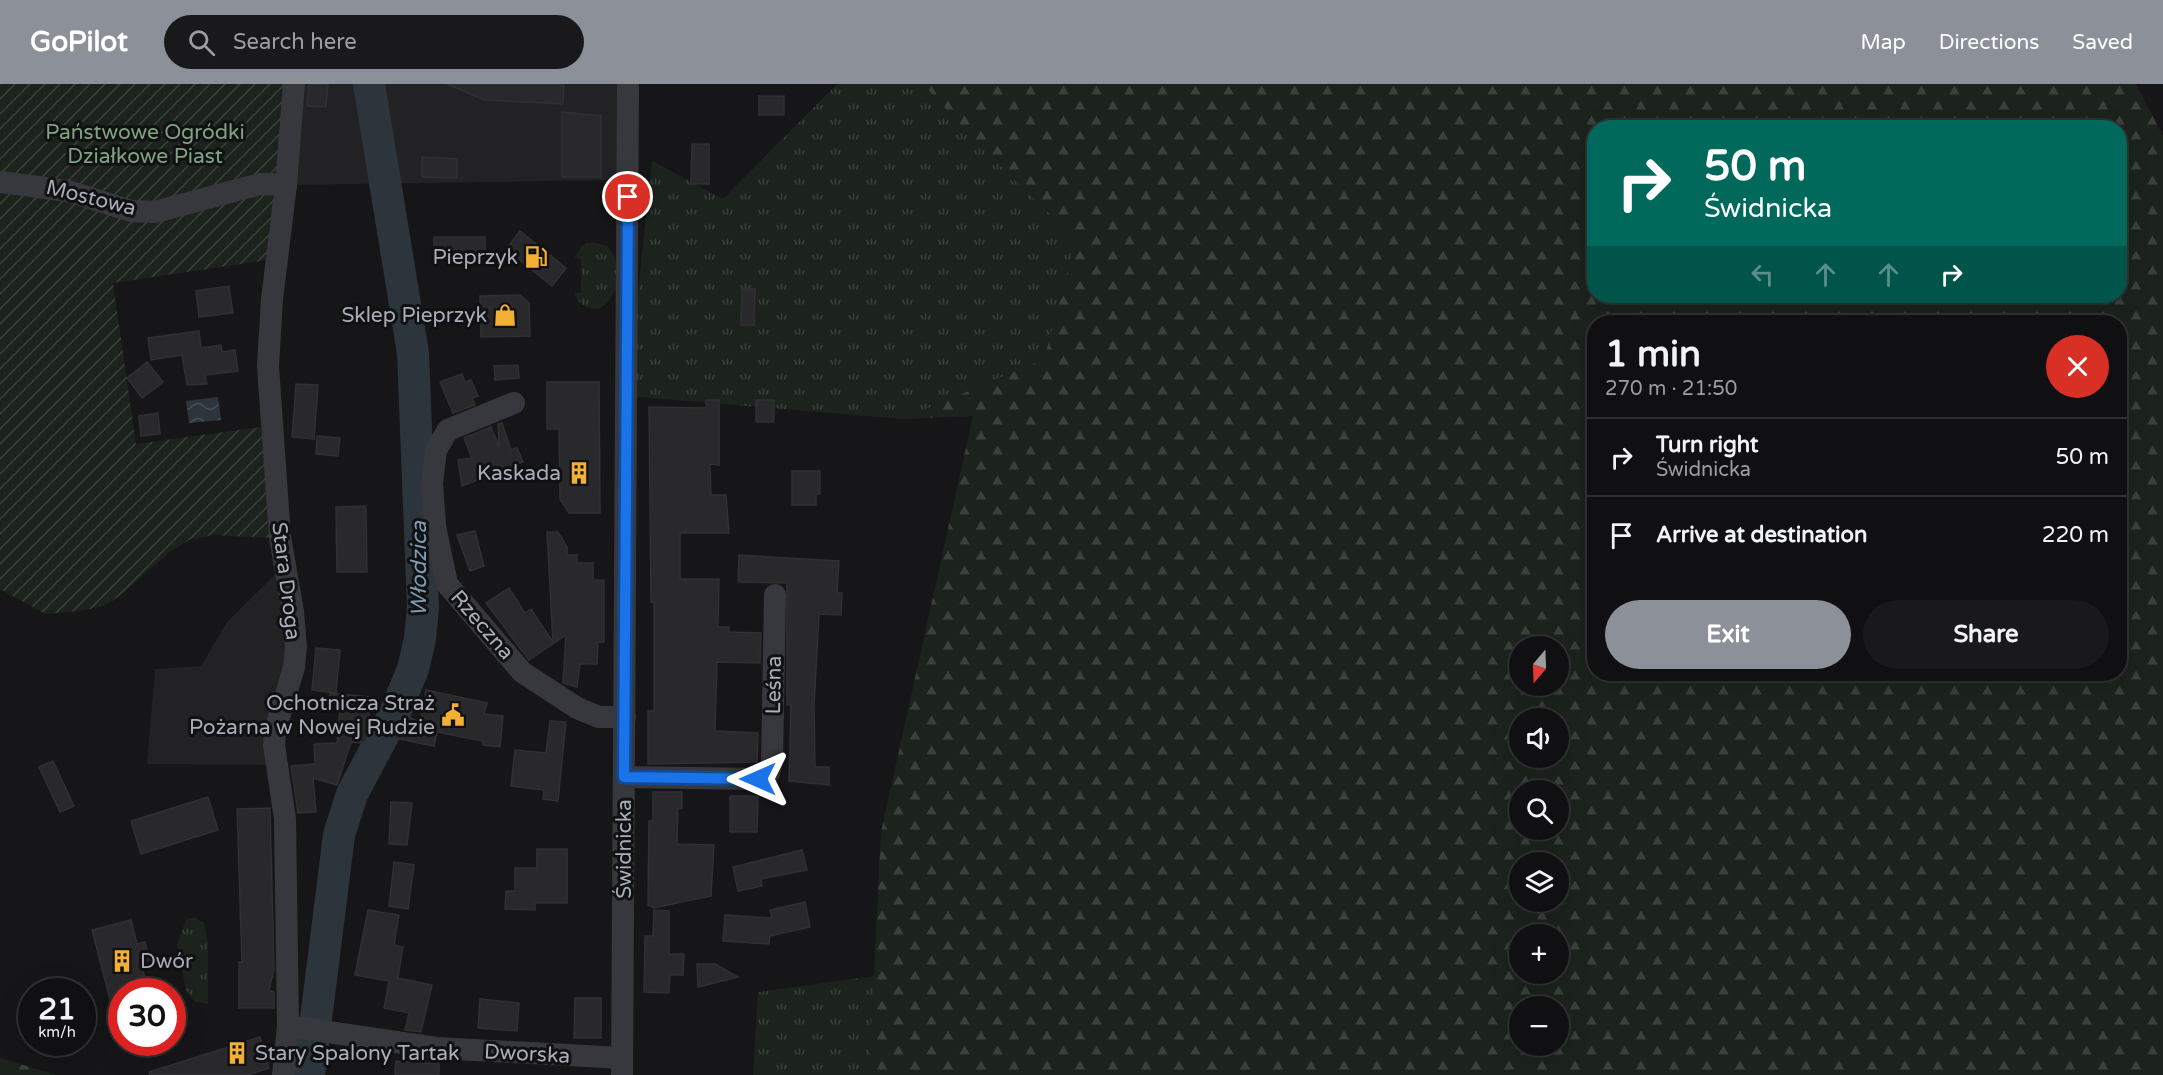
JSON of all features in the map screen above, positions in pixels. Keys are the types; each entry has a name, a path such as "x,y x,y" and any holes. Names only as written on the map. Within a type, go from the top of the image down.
{"street":[{"name":"Stara Droga","path":"283,1075 294,1027 285,819 274,745 277,722 294,667 296,647 278,513 268,366 272,299 286,185 294,84"},
{"name":"Świdnicka","path":"622,1066 628,84"},
{"name":"Mostowa","path":"0,182 68,191 131,211 155,212 260,184 286,185"},
{"name":"Rzeczna","path":"514,404 448,430 436,450 432,470 435,526 447,584 522,672 577,708 599,717 625,717"},
{"name":"Leśna","path":"624,777 758,779 769,773 772,762 776,595"},
{"name":"Dworska","path":"294,1027 437,1048 622,1066"}],"shaded area":[{"path":"294,84 622,84 618,180 286,185"},
{"path":"281,569 286,661 274,693 268,765 147,764 155,669 201,666 227,622"}],"green space":[{"name":"Państwowe Ogródki Działkowe Piast","path":"0,84 286,84 279,173 150,206 0,175"},
{"path":"837,84 923,84 975,141 1077,239 1044,359 903,419 627,396 652,161 723,199"},
{"path":"923,84 2136,84 2163,136 2163,1075 869,1075 881,832 973,416 903,419 1044,359 1076,240 975,141"},
{"name":"Państwowe Ogródki Działkowe Piast","path":"0,191 67,201 129,220 259,194 275,196 267,260 113,283 136,444 261,427 271,538 214,535 191,539 168,553 121,595 104,606 80,611 45,614 0,589"},
{"path":"592,242 607,246 613,254 618,271 618,280 612,296 599,309 583,306 574,293 581,293 581,259 574,258 582,246"},
{"path":"195,917 204,923 208,943 208,1004 195,1002 186,990 186,978 184,978 177,944 186,920"},
{"path":"874,976 869,1075 753,1075 758,992"},
{"path":"0,1058 57,1075 0,1075"}],"water":[{"path":"218,397 221,420 189,423 186,401"}],"building":[{"path":"309,84 328,84 326,107 307,106"},
{"path":"447,84 564,84 563,104 485,100"},
{"path":"759,96 784,96 784,115 759,115"},
{"path":"562,112 601,116 601,177 562,177"},
{"path":"692,144 709,144 709,184 691,184"},
{"path":"422,157 457,159 457,178 422,177"},
{"path":"520,231 566,268 552,286 506,249"},
{"path":"434,237 485,237 485,257 434,256"},
{"path":"229,286 233,313 199,317 196,291"},
{"path":"742,289 755,289 754,325 741,325"},
{"path":"520,295 529,303 530,336 481,337 480,296"},
{"path":"199,331 201,348 221,345 222,352 235,350 238,371 205,375 207,384 187,385 182,355 151,360 148,338"},
{"path":"147,362 163,382 142,398 127,378"},
{"path":"518,365 519,378 495,380 494,366"},
{"path":"462,374 465,382 471,380 478,396 472,398 475,405 453,413 440,382"},
{"path":"547,382 599,382 600,513 569,513 560,499 559,429 547,429"},
{"path":"296,384 318,385 314,439 292,437"},
{"path":"706,400 719,400 719,465 710,464 711,495 726,495 729,533 680,533 680,579 719,579 718,627 729,627 729,632 761,633 760,663 717,662 715,731 758,733 757,762 648,764 648,711 654,711 649,407 706,408"},
{"path":"756,400 774,400 774,422 756,422"},
{"path":"158,413 160,434 141,436 139,416"},
{"path":"502,423 511,450 517,448 523,462 462,486 458,460 472,458 464,438 491,427 499,447 498,424"},
{"path":"317,436 340,438 338,456 316,454"},
{"path":"792,471 820,471 820,494 816,494 816,505 792,505"},
{"path":"366,506 367,572 337,572 336,507"},
{"path":"475,531 484,566 470,571 457,535"},
{"path":"547,532 558,532 567,547 567,555 577,555 577,563 593,563 593,580 604,580 604,642 598,642 597,664 580,664 577,687 563,683 566,635 529,660 486,603 509,588 525,613 531,609 553,642"},
{"path":"739,555 839,561 837,593 842,593 841,615 819,614 814,706 815,767 829,767 829,785 789,781 791,705 787,705 787,583 738,582"},
{"path":"316,648 340,650 336,693 312,690"},
{"name":"Ochotnicza Straż Pożarna w Nowej Rudzie","path":"426,690 487,703 484,714 503,716 500,747 483,745 483,741 437,732 434,746 395,738 406,716 420,722"},
{"path":"330,693 370,697 368,726 373,727 364,743 351,742 337,785 313,778 316,812 298,813 291,766 315,764 314,744 337,743 340,709 329,708"},
{"path":"550,721 566,722 558,801 543,799 544,790 511,786 515,750 546,753"},
{"path":"53,761 74,806 60,812 39,767"},
{"path":"653,792 682,792 682,808 678,808 677,844 714,845 711,896 654,908 648,905 649,821 653,821"},
{"path":"730,796 758,796 757,832 730,832"},
{"path":"208,797 218,830 141,854 131,821"},
{"path":"391,802 412,803 407,845 389,844"},
{"path":"270,808 274,970 269,990 274,992 274,1008 239,1008 239,962 242,962 237,809"},
{"path":"537,849 567,849 567,903 535,903 535,910 505,909 506,891 515,891 515,868 537,868"},
{"path":"802,850 807,870 761,879 762,886 738,891 733,867"},
{"path":"394,862 414,865 408,909 389,906"},
{"path":"805,902 810,927 770,936 769,944 723,941 725,915 772,918 770,910"},
{"path":"368,910 399,915 394,945 403,947 398,978 432,985 421,1032 405,1030 409,1013 384,1008 389,981 355,975"},
{"path":"654,910 669,911 669,954 684,954 683,975 670,975 669,993 644,992 645,936 653,936"},
{"name":"Dwór","path":"131,920 137,944 145,942 149,960 141,962 145,978 108,978 108,992 92,930"},
{"path":"697,964 715,964 738,977 698,987"},
{"path":"575,998 601,998 601,1038 574,1038"},
{"path":"480,999 519,1003 517,1031 478,1028"},
{"name":"Stary Spalony Tartak","path":"260,1037 269,1068 248,1075 150,1075 149,1072"},
{"path":"396,1061 439,1064 439,1075 395,1075"}],"waterway":[{"name":"Włodzica","path":"309,1075 339,835 352,794 394,715 413,669 420,639 423,607 413,353 369,84"}],"place":[{"name":"Pieprzyk","path":"536,257"},
{"name":"Sklep Pieprzyk","path":"505,315"},
{"name":"Kaskada","path":"579,473"},
{"name":"Ochotnicza Straż Pożarna w Nowej Rudzie","path":"453,715"},
{"name":"Dwór","path":"122,961"},
{"name":"Stary Spalony Tartak","path":"237,1053"}],"route":[{"path":"628,197 624,777 758,779"}]}
